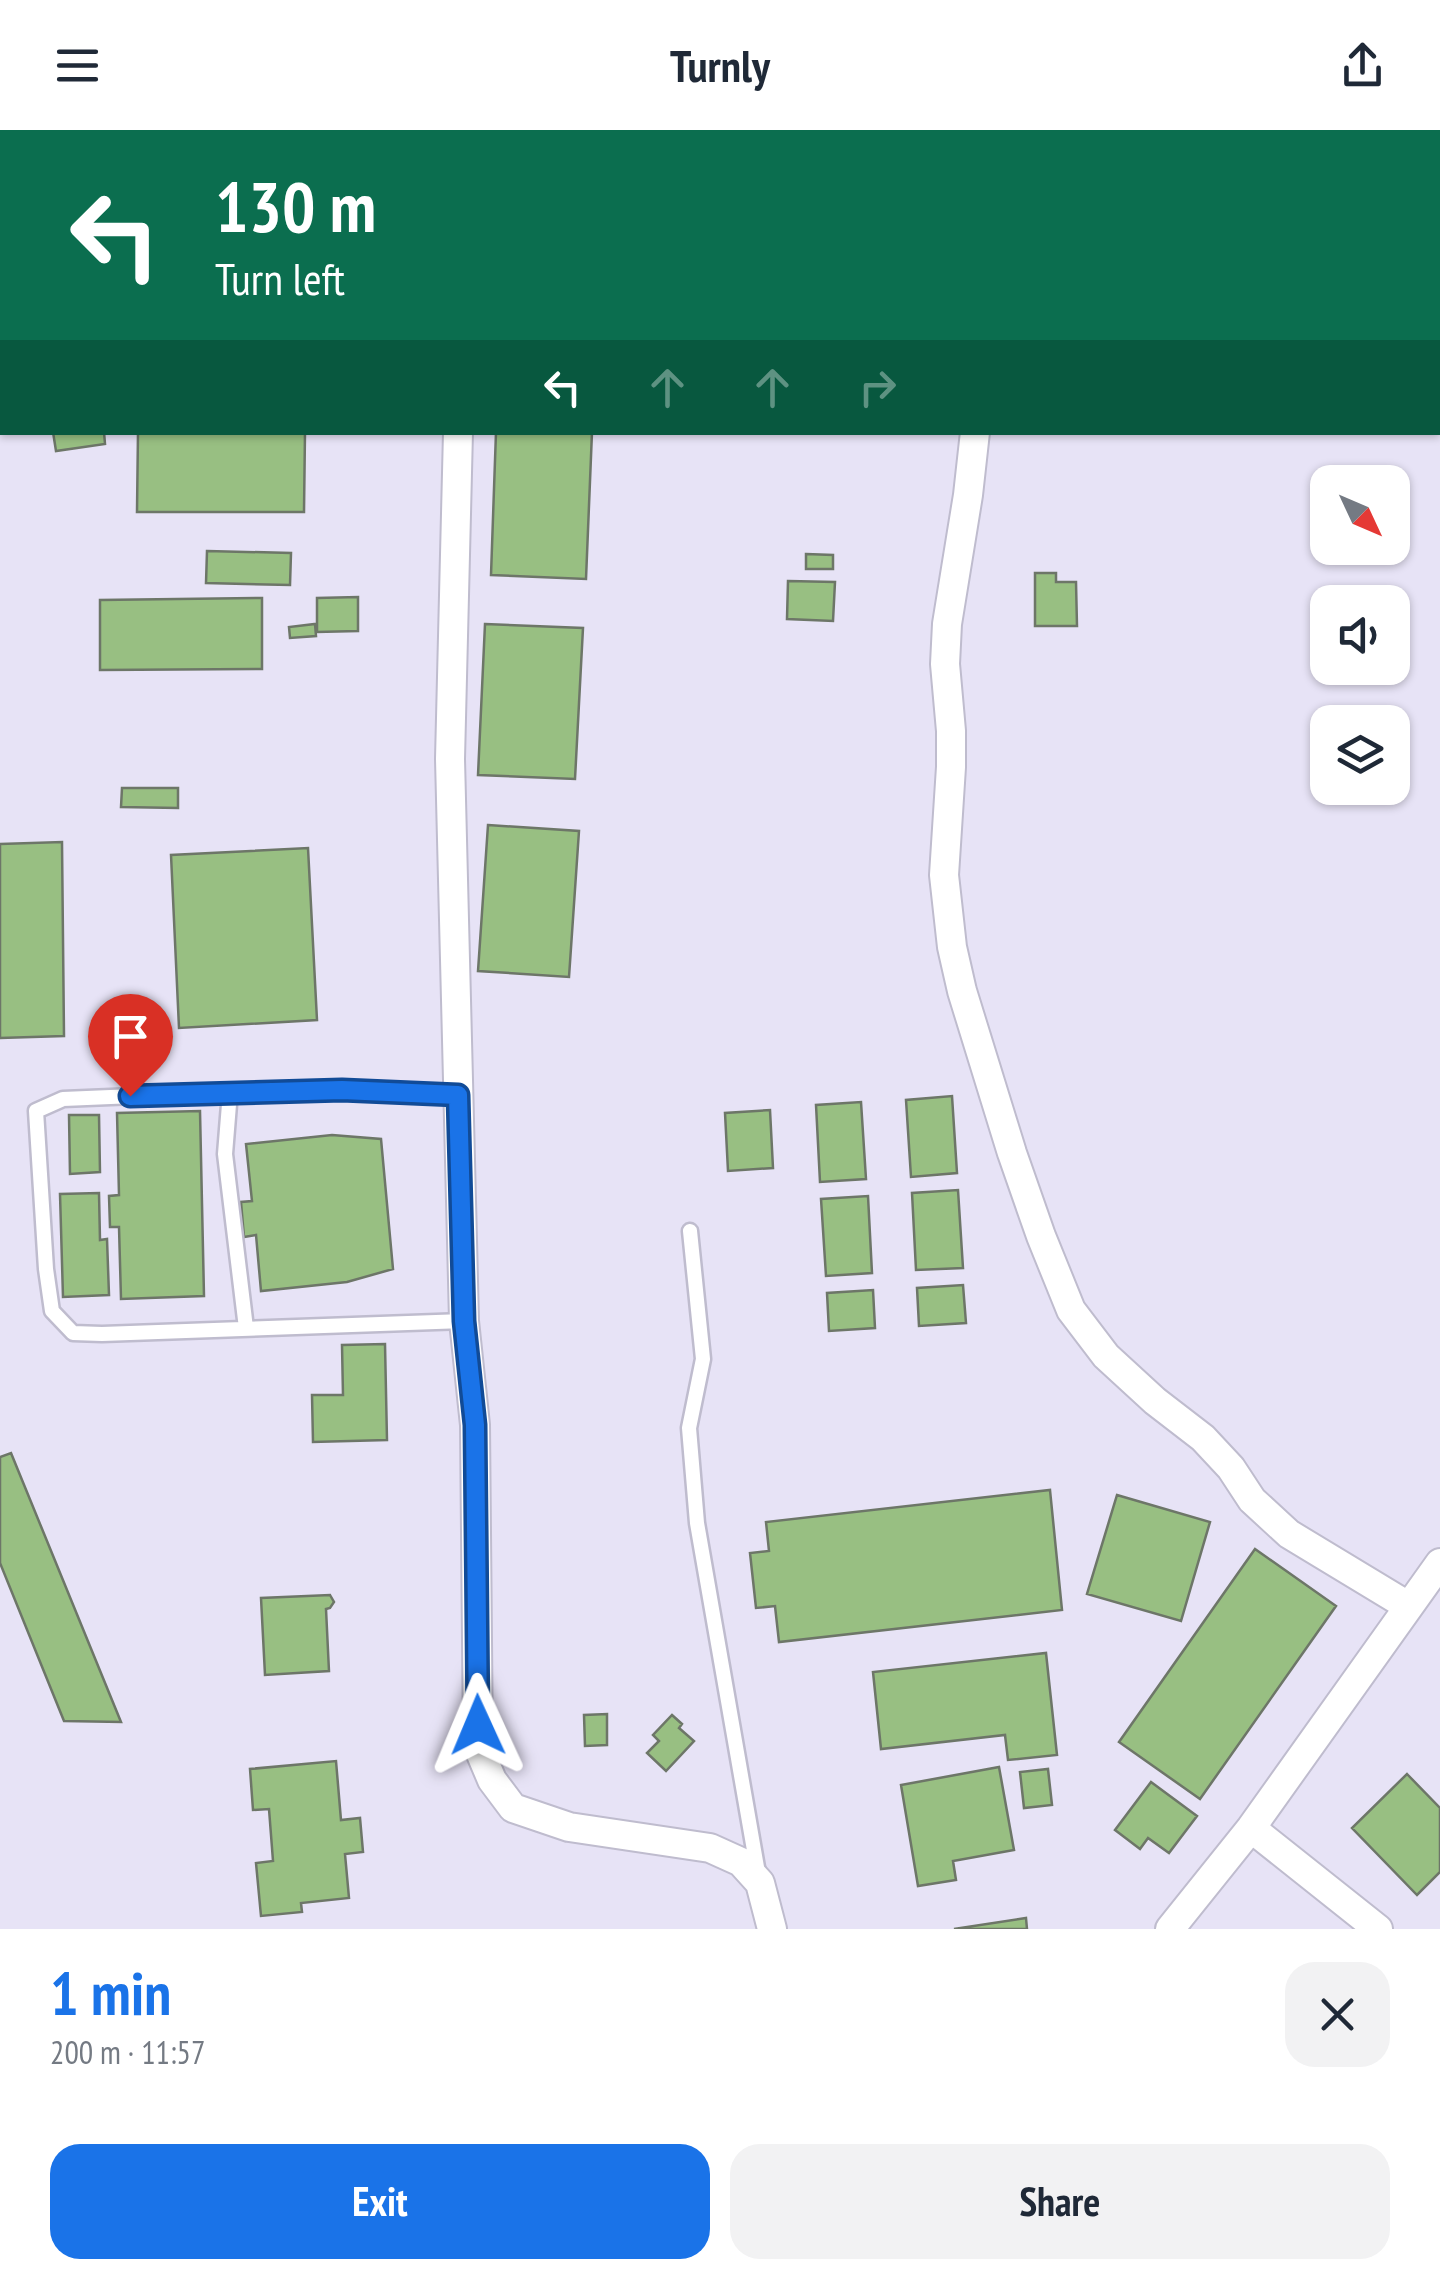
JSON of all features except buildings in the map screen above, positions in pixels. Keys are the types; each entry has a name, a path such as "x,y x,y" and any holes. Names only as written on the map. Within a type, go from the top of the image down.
{"street":[{"path":"458,435 450,759 464,1321 475,1425 478,1747 492,1780 513,1808 569,1827 710,1848 741,1862 760,1883 772,1929"},
{"path":"975,435 947,624 945,664 951,731 944,875 952,947 962,990 1040,1236 1071,1310 1106,1356 1203,1438 1232,1468 1252,1500 1289,1534 1408,1606"},
{"path":"1170,1929 1252,1828 1440,1563"},
{"path":"1252,1828 1378,1929"}],"lane":[{"path":"458,1095 342,1090 230,1092 62,1099 36,1111 52,1312 73,1333 464,1321"},
{"path":"230,1092 225,1154 246,1328"},
{"path":"690,1231 703,1359 690,1428 697,1523 760,1883"}],"route":[{"path":"130,1096 342,1090 458,1095 464,1321 475,1425 478,1725"}]}
